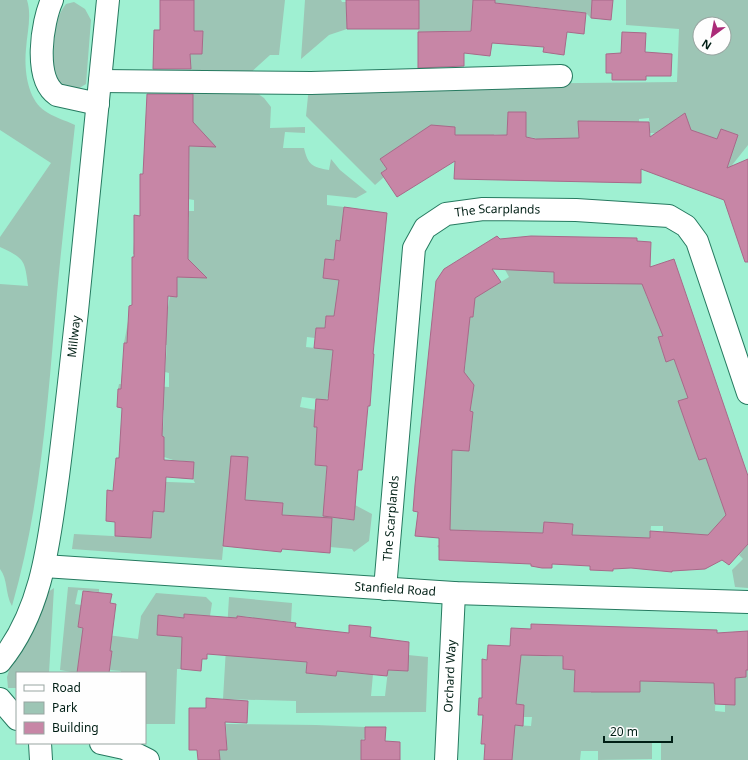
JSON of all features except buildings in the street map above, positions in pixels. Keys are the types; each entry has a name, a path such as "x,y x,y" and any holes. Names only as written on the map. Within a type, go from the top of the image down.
{"street":[{"path":"52,0 48,10 41,60 43,74 47,84 57,95 98,104"},
{"name":"Millway","path":"0,662 15,643 26,622 44,566 50,532 64,432 108,0"},
{"path":"100,81 311,82 561,76"},
{"name":"The Scarplands","path":"385,589 414,248 425,228 446,214 483,208 576,210 669,216 686,226 697,241 748,393"},
{"name":"Stanfield Road","path":"44,566 454,593 748,602"},
{"name":"Orchard Way","path":"446,760 454,593"},
{"path":"0,699 16,718"},
{"path":"40,744 41,760"},
{"path":"106,744 124,748 148,760"}],"green space":[{"path":"0,0 27,0 29,18 26,49 26,74 34,99 39,106 48,113 75,125 37,491 22,568 12,606 8,597 3,573 0,569 0,284 28,286 26,270 22,261 19,257 0,247 0,237 51,163 0,130"},
{"path":"194,0 285,0 279,55 270,55 247,76 191,75 190,54 202,54 203,31 189,31"},
{"path":"305,0 341,0 342,2 346,2 347,29 329,35 301,59"},
{"path":"419,0 473,0 471,30 418,32"},
{"path":"495,0 592,0 591,18 586,13 528,6 526,22 503,21 504,4 495,3"},
{"path":"626,0 748,0 748,145 729,169 726,168 738,135 721,129 717,139 697,156 687,119 680,116 676,119 671,134 650,133 649,118 639,119 639,140 608,122 578,121 579,148 537,147 536,138 526,137 526,112 508,112 507,135 494,134 495,139 455,135 455,127 426,129 380,159 387,169 382,172 384,177 375,185 306,116 309,86 677,82 679,29 626,25"},
{"path":"74,2 85,9 91,20 86,84 76,90 67,91 53,75 54,38 61,11 66,4"},
{"path":"179,88 254,91 264,98 271,107 270,128 305,127 305,133 285,132 283,148 304,148 309,162 323,169 329,170 331,159 340,170 367,192 356,198 327,195 327,205 344,207 343,217 353,218 350,241 336,240 334,260 339,280 341,317 326,316 325,328 316,328 315,338 307,337 306,347 333,350 329,396 326,400 302,397 300,407 316,410 322,427 316,452 315,465 327,466 324,498 342,499 341,519 354,520 355,505 372,514 369,541 354,552 352,549 330,547 331,528 314,527 315,517 282,515 283,503 270,502 268,535 226,516 222,560 72,549 74,534 151,538 153,511 164,512 143,481 195,483 193,479 193,462 173,460 164,457 164,437 122,434 121,426 163,428 164,410 149,409 150,391 118,389 119,384 169,387 169,373 165,372 167,345 124,343 128,322 159,313 167,313 170,296 177,297 177,277 190,277 167,254 133,254 134,242 188,243 189,217 177,216 177,211 194,211 194,200 188,199 189,146 203,147 206,143 173,132 193,118 193,94 179,94","holes":["229,485 246,485 245,504"]},
{"path":"503,266 554,272 554,283 569,283 569,274 602,274 602,284 616,284 652,266 646,295 650,304 657,302 666,335 658,338 666,361 674,359 681,379 691,376 688,398 678,401 685,421 706,458 722,504 737,500 734,507 705,539 704,535 694,534 663,537 663,526 651,526 650,538 572,535 573,524 544,522 543,533 464,530 439,548 437,546 449,539 451,450 469,451 473,412 456,410 458,380 465,367 466,350 464,316 473,317 474,307 465,299 488,290 509,277"},
{"path":"748,544 748,588 735,587 732,570 743,559 739,555"},
{"path":"68,587 99,589 99,592 78,590 75,604 81,605 78,627 93,630 92,633 138,639 141,616 156,593 206,597 212,603 210,616 184,614 184,618 158,616 157,635 182,637 181,669 177,669 175,724 146,724 146,672 120,672 109,670 112,651 80,649 77,672 60,670"},
{"path":"54,588 49,672 16,672 16,688 8,688 7,677 10,667 20,655 45,594"},
{"path":"229,597 292,603 291,622 276,620 275,626 253,624 253,617 237,616 235,656 293,661 294,648 308,649 306,673 336,676 338,655 345,655 345,672 366,674 369,641 376,641 371,696 385,696 388,670 407,671 408,655 428,657 426,712 296,713 296,701 223,699"},
{"path":"526,646 529,655 563,657 563,669 577,670 575,673 574,693 591,693 591,685 640,681 716,683 715,711 725,712 725,705 735,705 735,678 746,677 746,670 748,670 748,760 661,760 661,741 652,741 652,759 598,760 598,751 581,751 580,760 512,760 514,725 531,726 532,717 523,717 524,705 514,704 516,663"},
{"path":"226,724 365,727 365,738 361,740 361,760 220,760 219,750 227,749"}]}
